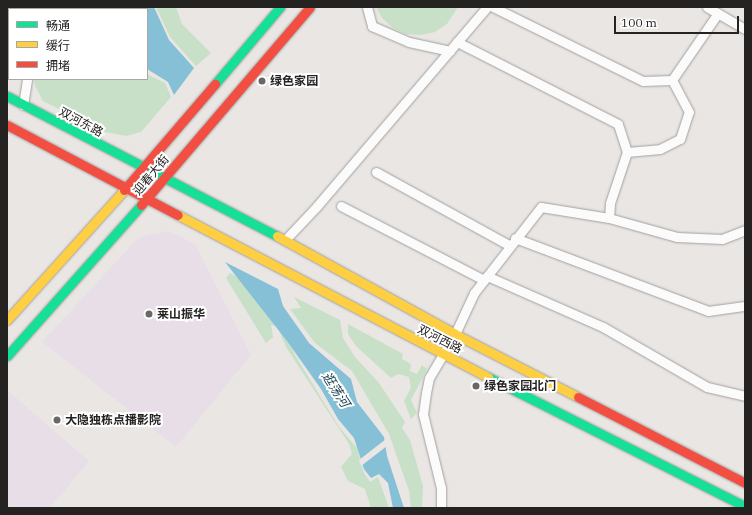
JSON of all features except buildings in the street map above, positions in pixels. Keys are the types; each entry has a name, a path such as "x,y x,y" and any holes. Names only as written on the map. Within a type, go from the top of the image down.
{"street":[{"name":"迎春大街","path":"7,320 143,169 280,7"},
{"name":"迎春大街","path":"7,356 147,199 310,7"},
{"path":"367,7 372,26 409,42 450,52"},
{"path":"285,240 450,52 478,11 487,7"},
{"path":"493,7 643,81 672,80"},
{"path":"707,7 745,28"},
{"path":"672,80 718,13"},
{"path":"457,42 618,124 627,152 610,204 609,218"},
{"path":"23,105 26,80"},
{"path":"627,152 660,149 680,139 689,112 672,80"},
{"name":"双河东路","path":"7,96 143,169"},
{"path":"7,125 127,186"},
{"name":"双河西路","path":"143,169 164,178 285,240 455,334 745,483"},
{"path":"376,172 512,242 708,311 745,306"},
{"name":"双河西路","path":"127,186 147,199 443,354 745,506"},
{"path":"341,206 485,278 603,327 707,386 745,396"},
{"path":"442,507 438,474 423,414 430,378 455,334 474,293 541,206 609,218 677,237 722,239 745,230"}],"shaded area":[{"name":"莱山振华","path":"168,231 195,244 251,355 176,447 42,342 139,237"},
{"path":"7,390 89,461 50,508 7,508"}],"green space":[{"path":"49,7 120,7 120,8"},
{"path":"156,7 176,7 182,24 211,53 196,66 170,37"},
{"path":"376,7 458,7 447,24 435,32 421,35 406,34 393,28 382,18"},
{"path":"148,74 165,83 171,97 141,132 126,136 105,132 43,101 35,86 34,80 148,80"},
{"path":"230,273 244,281 281,323 295,355 339,427 357,448 364,473 370,482 378,477 389,508 371,508 365,489 348,481 341,467 352,454 349,444 286,347 277,326 271,325 273,337 266,343 226,278"},
{"path":"294,297 340,320 343,338 355,357 379,383 405,422 402,428 410,440 423,486 422,508 411,508 409,491 389,434 352,371 315,343 290,309 301,308"},
{"path":"348,324 403,354 402,359 411,364 410,371 417,374 422,365 427,369 411,400 417,413 411,419 404,401 411,388 409,377 398,374 391,378 356,346 348,334"}],"water":[{"path":"124,7 154,7 169,40 194,68 174,95 168,82 148,70 148,8"},
{"name":"逛荡河","path":"225,262 278,289 283,306 309,343 351,379 357,402 384,437 387,456 404,508 393,508 388,483 379,474 371,478 364,469 354,438 338,419 321,389 287,341"}],"pier":[{"path":"386,439 387,446 361,466 359,460"}],"traffic: fast":[{"path":"215,84 280,7"},
{"path":"7,96 277,236"},
{"path":"7,356 141,205"},
{"path":"488,377 745,506"}],"traffic: slow":[{"path":"7,320 124,190"},
{"path":"178,215 488,377"},
{"path":"277,236 455,334 578,397"}],"traffic: jam":[{"path":"141,205 310,7"},
{"path":"124,190 215,84"},
{"path":"7,125 178,215"},
{"path":"578,397 745,483"}],"place":[{"name":"绿色家园","path":"262,81"},
{"name":"莱山振华","path":"149,314"},
{"name":"绿色家园北门","path":"476,386"},
{"name":"大隐独栋点播影院","path":"57,420"}]}
